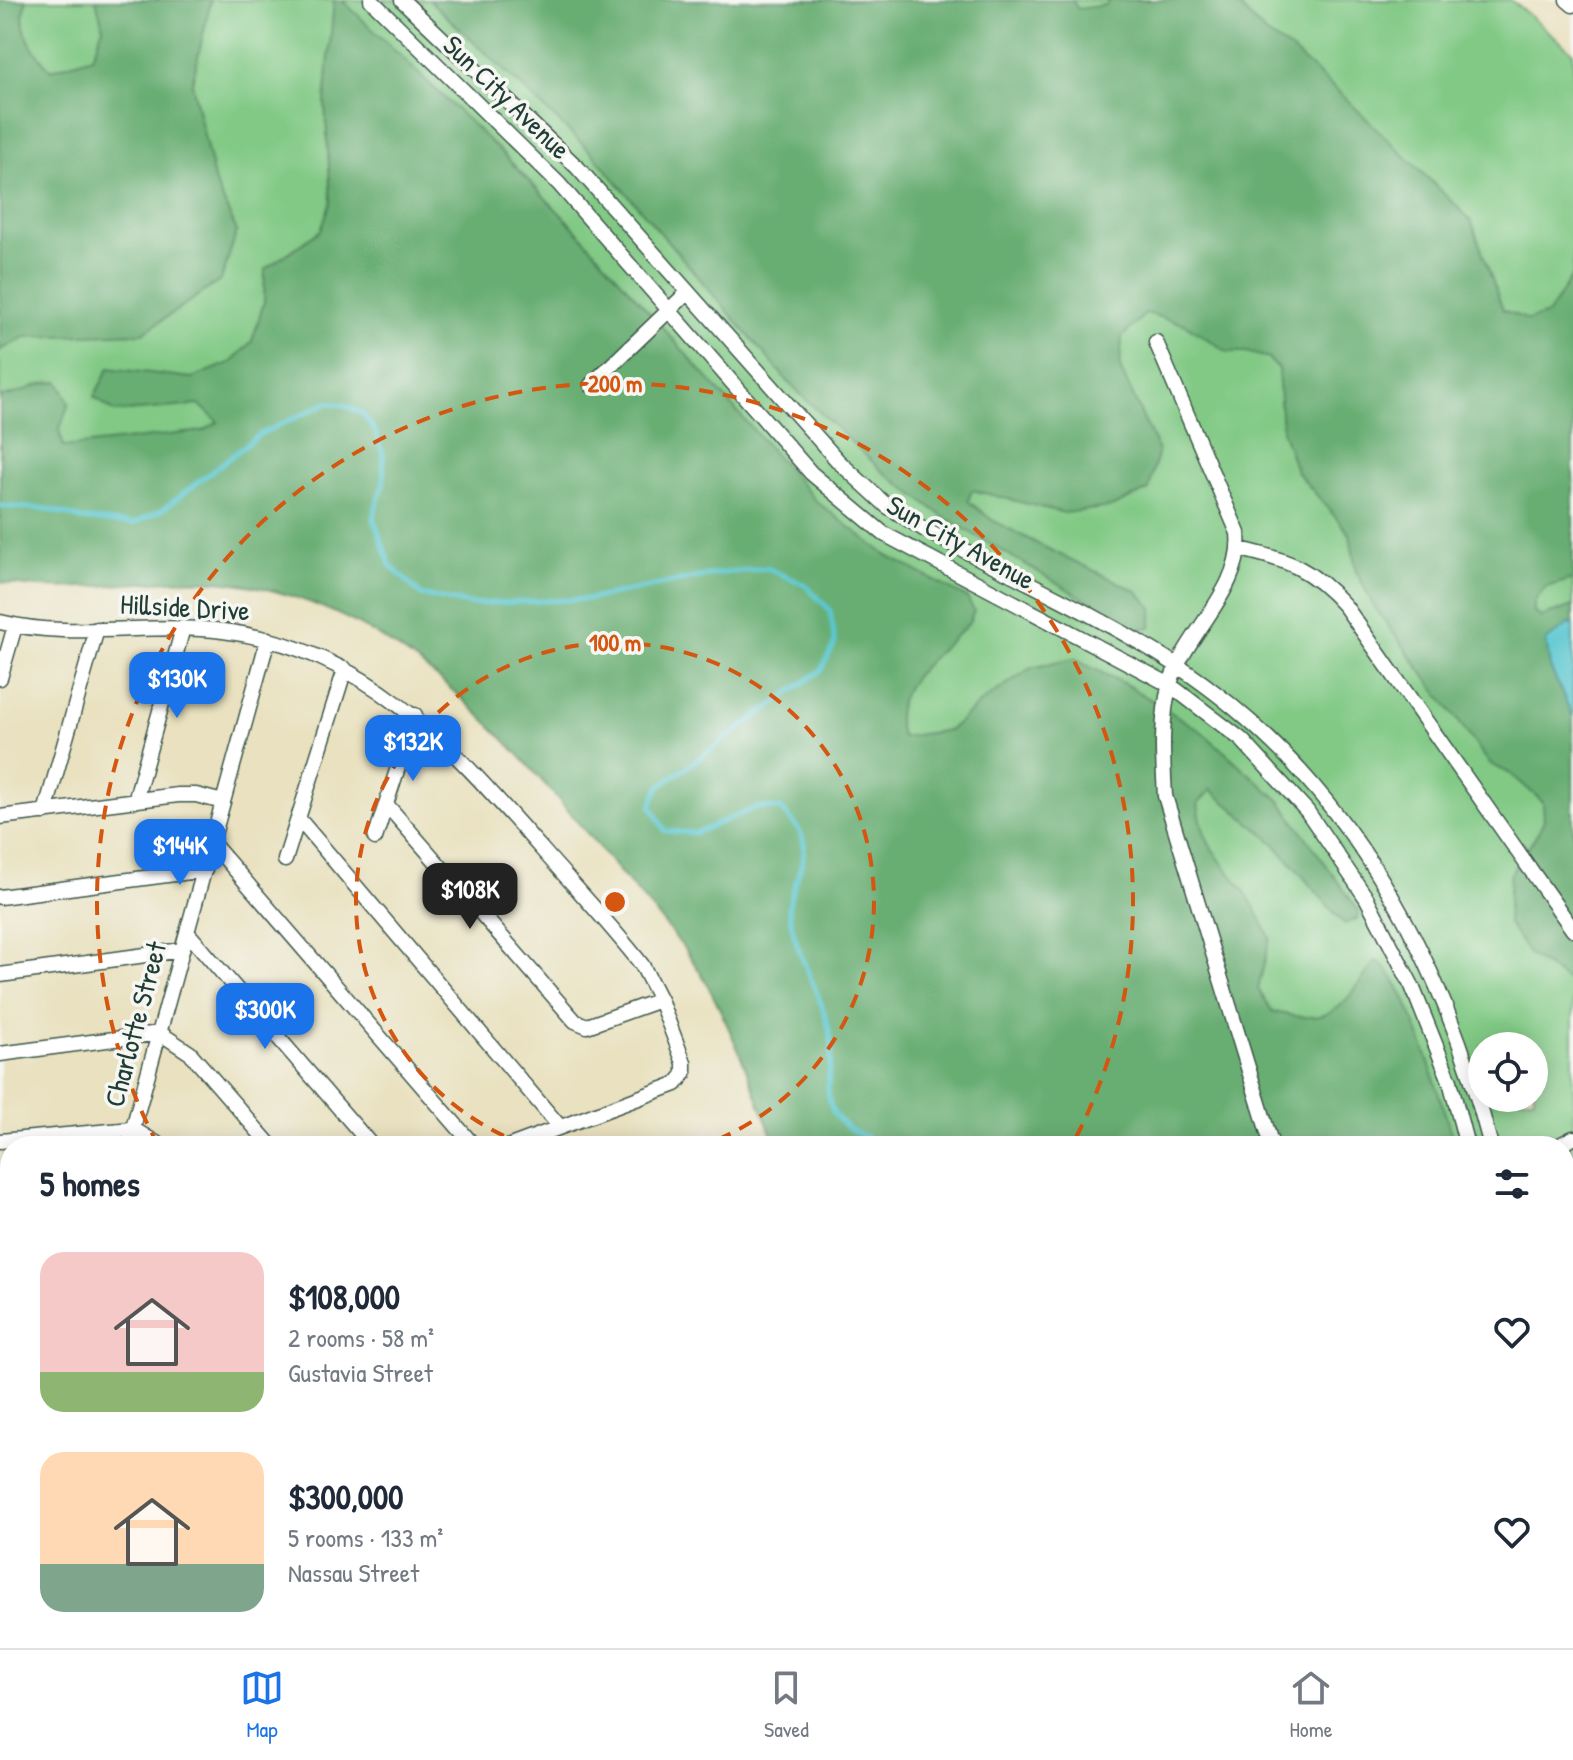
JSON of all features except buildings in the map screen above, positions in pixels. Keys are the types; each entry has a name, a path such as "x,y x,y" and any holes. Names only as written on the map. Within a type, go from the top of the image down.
{"street":[{"name":"Sun City Avenue","path":"371,0 559,184 811,473 884,534 1170,685 1242,740 1307,811 1367,899 1412,986 1450,1081 1464,1136"},
{"name":"Sun City Avenue","path":"402,0 578,168 838,461 887,506 927,531 1178,667 1256,725 1329,800 1388,885 1447,1006 1472,1070 1488,1136"},
{"path":"1567,0 1573,5"},
{"path":"591,385 688,292"},
{"path":"1156,342 1238,533 1240,549 1229,578 1170,685 1163,762 1165,796 1269,1136"},
{"path":"1240,549 1300,566 1315,576 1345,606 1573,930"},
{"path":"0,678 7,624"},
{"name":"Hillside Drive","path":"7,624 97,629 183,628 268,639 298,647 345,669 415,715 489,790 630,949 660,1000 684,1063 682,1078 672,1086 560,1127"},
{"path":"135,801 183,628"},
{"path":"45,812 97,629"},
{"name":"Charlotte Street","path":"131,1136 268,639"},
{"path":"285,860 345,669"},
{"path":"375,838 415,715"},
{"path":"0,817 196,795 223,802"},
{"path":"386,804 575,1021 587,1026 660,1000"},
{"path":"298,818 560,1127 536,1136"},
{"path":"212,843 465,1136"},
{"path":"0,897 205,870"},
{"path":"187,932 363,1136"},
{"path":"0,975 182,950"},
{"path":"0,1054 160,1033 190,1053 262,1136"},
{"path":"55,1136 133,1129 145,1136"}],"green space":[{"path":"0,0 1511,0 1573,52 1573,1136 919,1136 221,444 0,486"},
{"path":"0,0 27,0 23,20 28,38 51,70 92,57 103,27 96,0 211,0 192,83 215,183 237,231 221,280 143,333 25,337 0,350"},
{"path":"334,0 342,0 503,154 580,234 817,502 886,555 967,598 974,611 969,623 930,660 907,689 900,704 898,720 902,737 949,730 985,699 1031,668 1074,659 1127,685 1201,731 1280,801 1359,911 1357,919 1344,924 1275,844 1211,790 1198,803 1208,841 1247,895 1270,938 1258,989 1272,1011 1293,1016 1324,1015 1344,1002 1376,961 1388,971 1411,1013 1452,1136 772,1136 727,1024 685,950 531,768 491,726 405,653 356,623 304,600 247,585 185,581 62,588 0,582 0,397 59,382 69,403 59,431 64,447 203,431 218,422 200,405 115,412 94,397 109,368 192,378 232,362 252,341 264,302 265,269 321,230 331,201 325,102"},
{"path":"429,0 1072,0 1078,9 1105,5 1110,0 1233,0 1264,32 1291,50 1339,92 1471,220 1503,310 1528,320 1548,314 1573,274 1573,579 1546,587 1534,601 1534,612 1541,617 1573,606 1573,625 1569,624 1550,667 1573,717 1573,984 1529,955 1507,922 1510,875 1544,820 1543,802 1511,774 1490,764 1373,605 1356,571 1350,534 1296,471 1282,430 1278,369 1268,358 1246,352 1228,352 1184,324 1146,313 1122,337 1120,368 1158,450 1149,490 1111,507 1064,513 972,490 968,501 992,520 1137,591 1153,608 1151,627 1136,629 944,517 881,470 791,385 592,153"}],"water":[{"path":"1569,624 1573,625 1573,717 1550,667 1546,641"}],"waterway":[{"path":"0,506 48,509 82,519 133,524 162,510 260,434 327,403 344,405 363,414 375,431 383,455 384,481 373,517 390,565 421,595 470,604 590,599 714,574 767,568 805,585 830,610 835,643 821,670 659,787 651,806 665,831 695,833 758,807 781,809 797,828 802,836 804,851 789,907 796,942 822,1006 831,1040 829,1099 841,1122 864,1136"}]}
